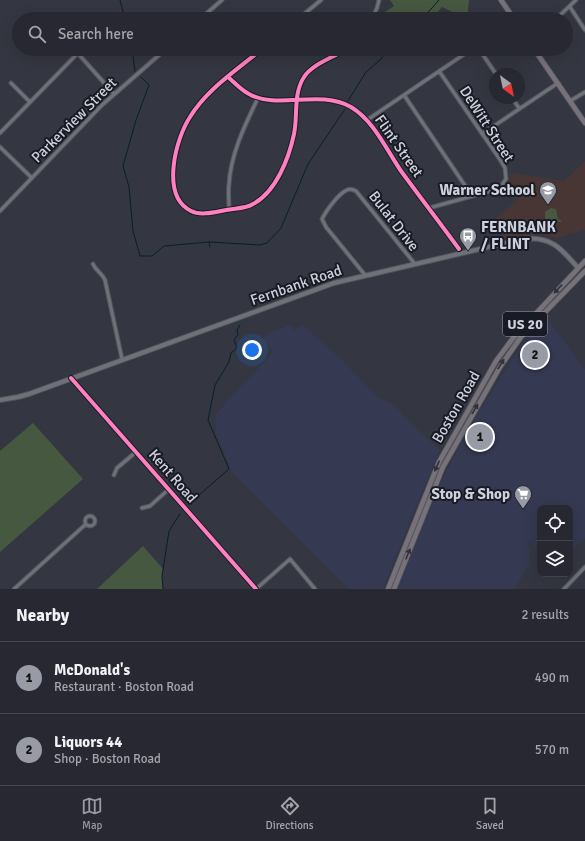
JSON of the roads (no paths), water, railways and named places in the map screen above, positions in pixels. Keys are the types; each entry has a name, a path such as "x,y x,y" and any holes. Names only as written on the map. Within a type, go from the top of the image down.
{"main road":[{"path":"501,0 509,12"},
{"path":"539,56 585,123"},
{"name":"Fernbank Road","path":"0,400 21,396 334,283 365,275 523,239 536,238 546,240 554,244 578,268"},
{"name":"Boston Road","path":"388,589 439,462 496,361 514,337 585,261"},
{"name":"Boston Road","path":"394,589 443,467 500,367 521,338 585,271"}],"street":[{"path":"208,12 222,0"},
{"path":"307,12 322,0"},
{"path":"375,12 379,0"},
{"path":"564,12 576,0"},
{"path":"570,7 585,30"},
{"path":"0,133 75,56"},
{"path":"81,56 114,94"},
{"name":"Parkerview Street","path":"0,211 96,111 158,56"},
{"path":"254,56 202,99 189,118 179,138 174,162 175,189 184,207 191,211 199,213 243,208 252,205 263,198 272,188 285,162 294,133 296,100 301,83 309,71 334,56"},
{"path":"367,120 462,56"},
{"path":"484,56 492,68"},
{"name":"DeWitt Street","path":"429,208 498,188 506,179 505,168 439,71"},
{"name":"Flint Street","path":"228,77 249,94 258,98 296,100 324,98 351,107 362,115 459,249"},
{"path":"11,83 30,102"},
{"path":"482,134 558,83"},
{"path":"570,101 585,92"},
{"path":"404,95 472,196"},
{"path":"229,209 229,183 233,159 246,122 258,98"},
{"path":"516,104 519,108"},
{"path":"0,147 32,178"},
{"name":"Bulat Drive","path":"365,275 326,227 322,219 336,199 348,189 356,191 414,264"},
{"path":"93,264 95,269 103,275 105,280 122,359"},
{"name":"Kent Road","path":"71,378 256,589"},
{"path":"114,475 117,468 136,452"},
{"path":"142,508 150,506 168,489"},
{"path":"14,589 86,524"},
{"path":"256,589 290,559 315,589"},
{"path":"564,589 585,567"}],"waterway":[{"path":"120,0 123,12"},
{"path":"428,12 439,0"},
{"path":"133,56 135,71"},
{"path":"348,101 366,72 383,56"},
{"path":"141,77 149,85 136,120 123,166 129,187 133,231 140,256 152,256 164,246 209,242 260,245 267,243 281,228 308,164 345,109"},
{"path":"209,242 210,247"},
{"path":"191,502 229,469 208,420 215,385 229,362 231,353 237,348 234,340 238,335 237,330 240,325"},
{"path":"163,589 162,576 169,531 180,514"}],"place":[{"name":"Warner School","path":"548,205"},
{"name":"FERNBANK / FLINT","path":"468,251"},
{"name":"Liquors 44","path":"535,355"},
{"name":"McDonald's","path":"480,437"},
{"name":"Stop & Shop","path":"523,509"}]}
